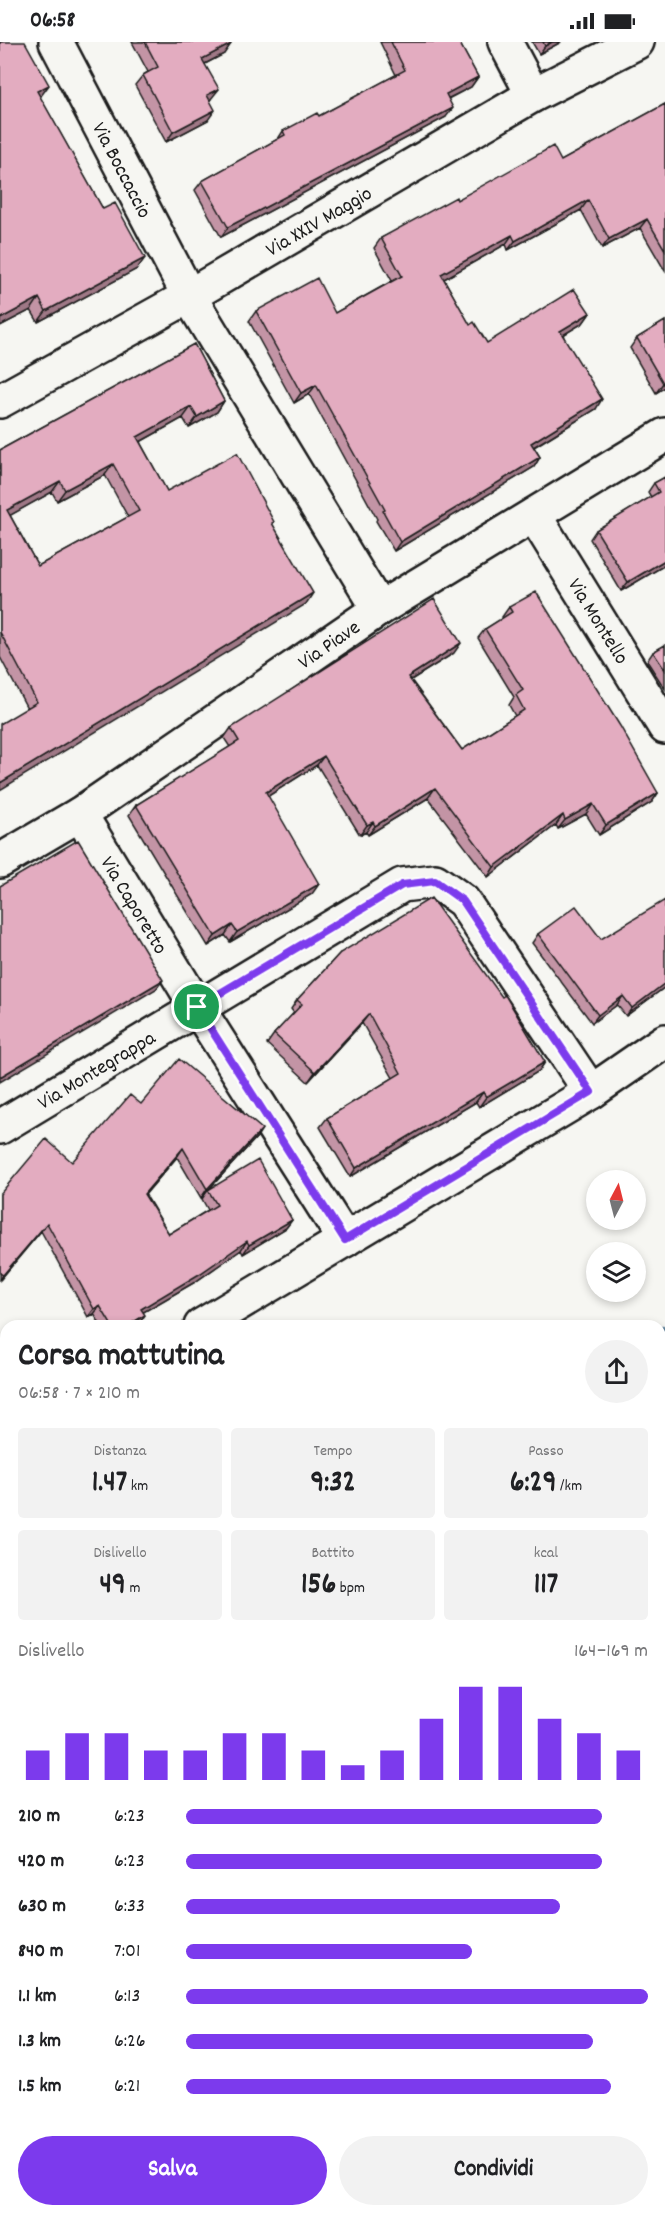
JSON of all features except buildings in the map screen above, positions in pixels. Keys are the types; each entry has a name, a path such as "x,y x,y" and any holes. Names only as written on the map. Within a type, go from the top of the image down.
{"street":[{"name":"Via Boccaccio","path":"56,42 189,296 379,609"},
{"path":"505,42 533,95"},
{"name":"Via XXIV Maggio","path":"0,401 189,296 533,95 637,42"},
{"name":"Via Piave","path":"0,861 80,814 379,609 665,435"},
{"name":"Via Montello","path":"534,515 665,727"},
{"name":"Via Caporetto","path":"80,814 197,1007 345,1240"},
{"name":"Via Montegrappa","path":"0,1127 402,885 435,881 463,901 591,1092"},
{"path":"211,1320 591,1092 665,1041"}],"route":[{"path":"435,881 463,901 591,1092 345,1240 197,1007 402,885 435,881"}]}
